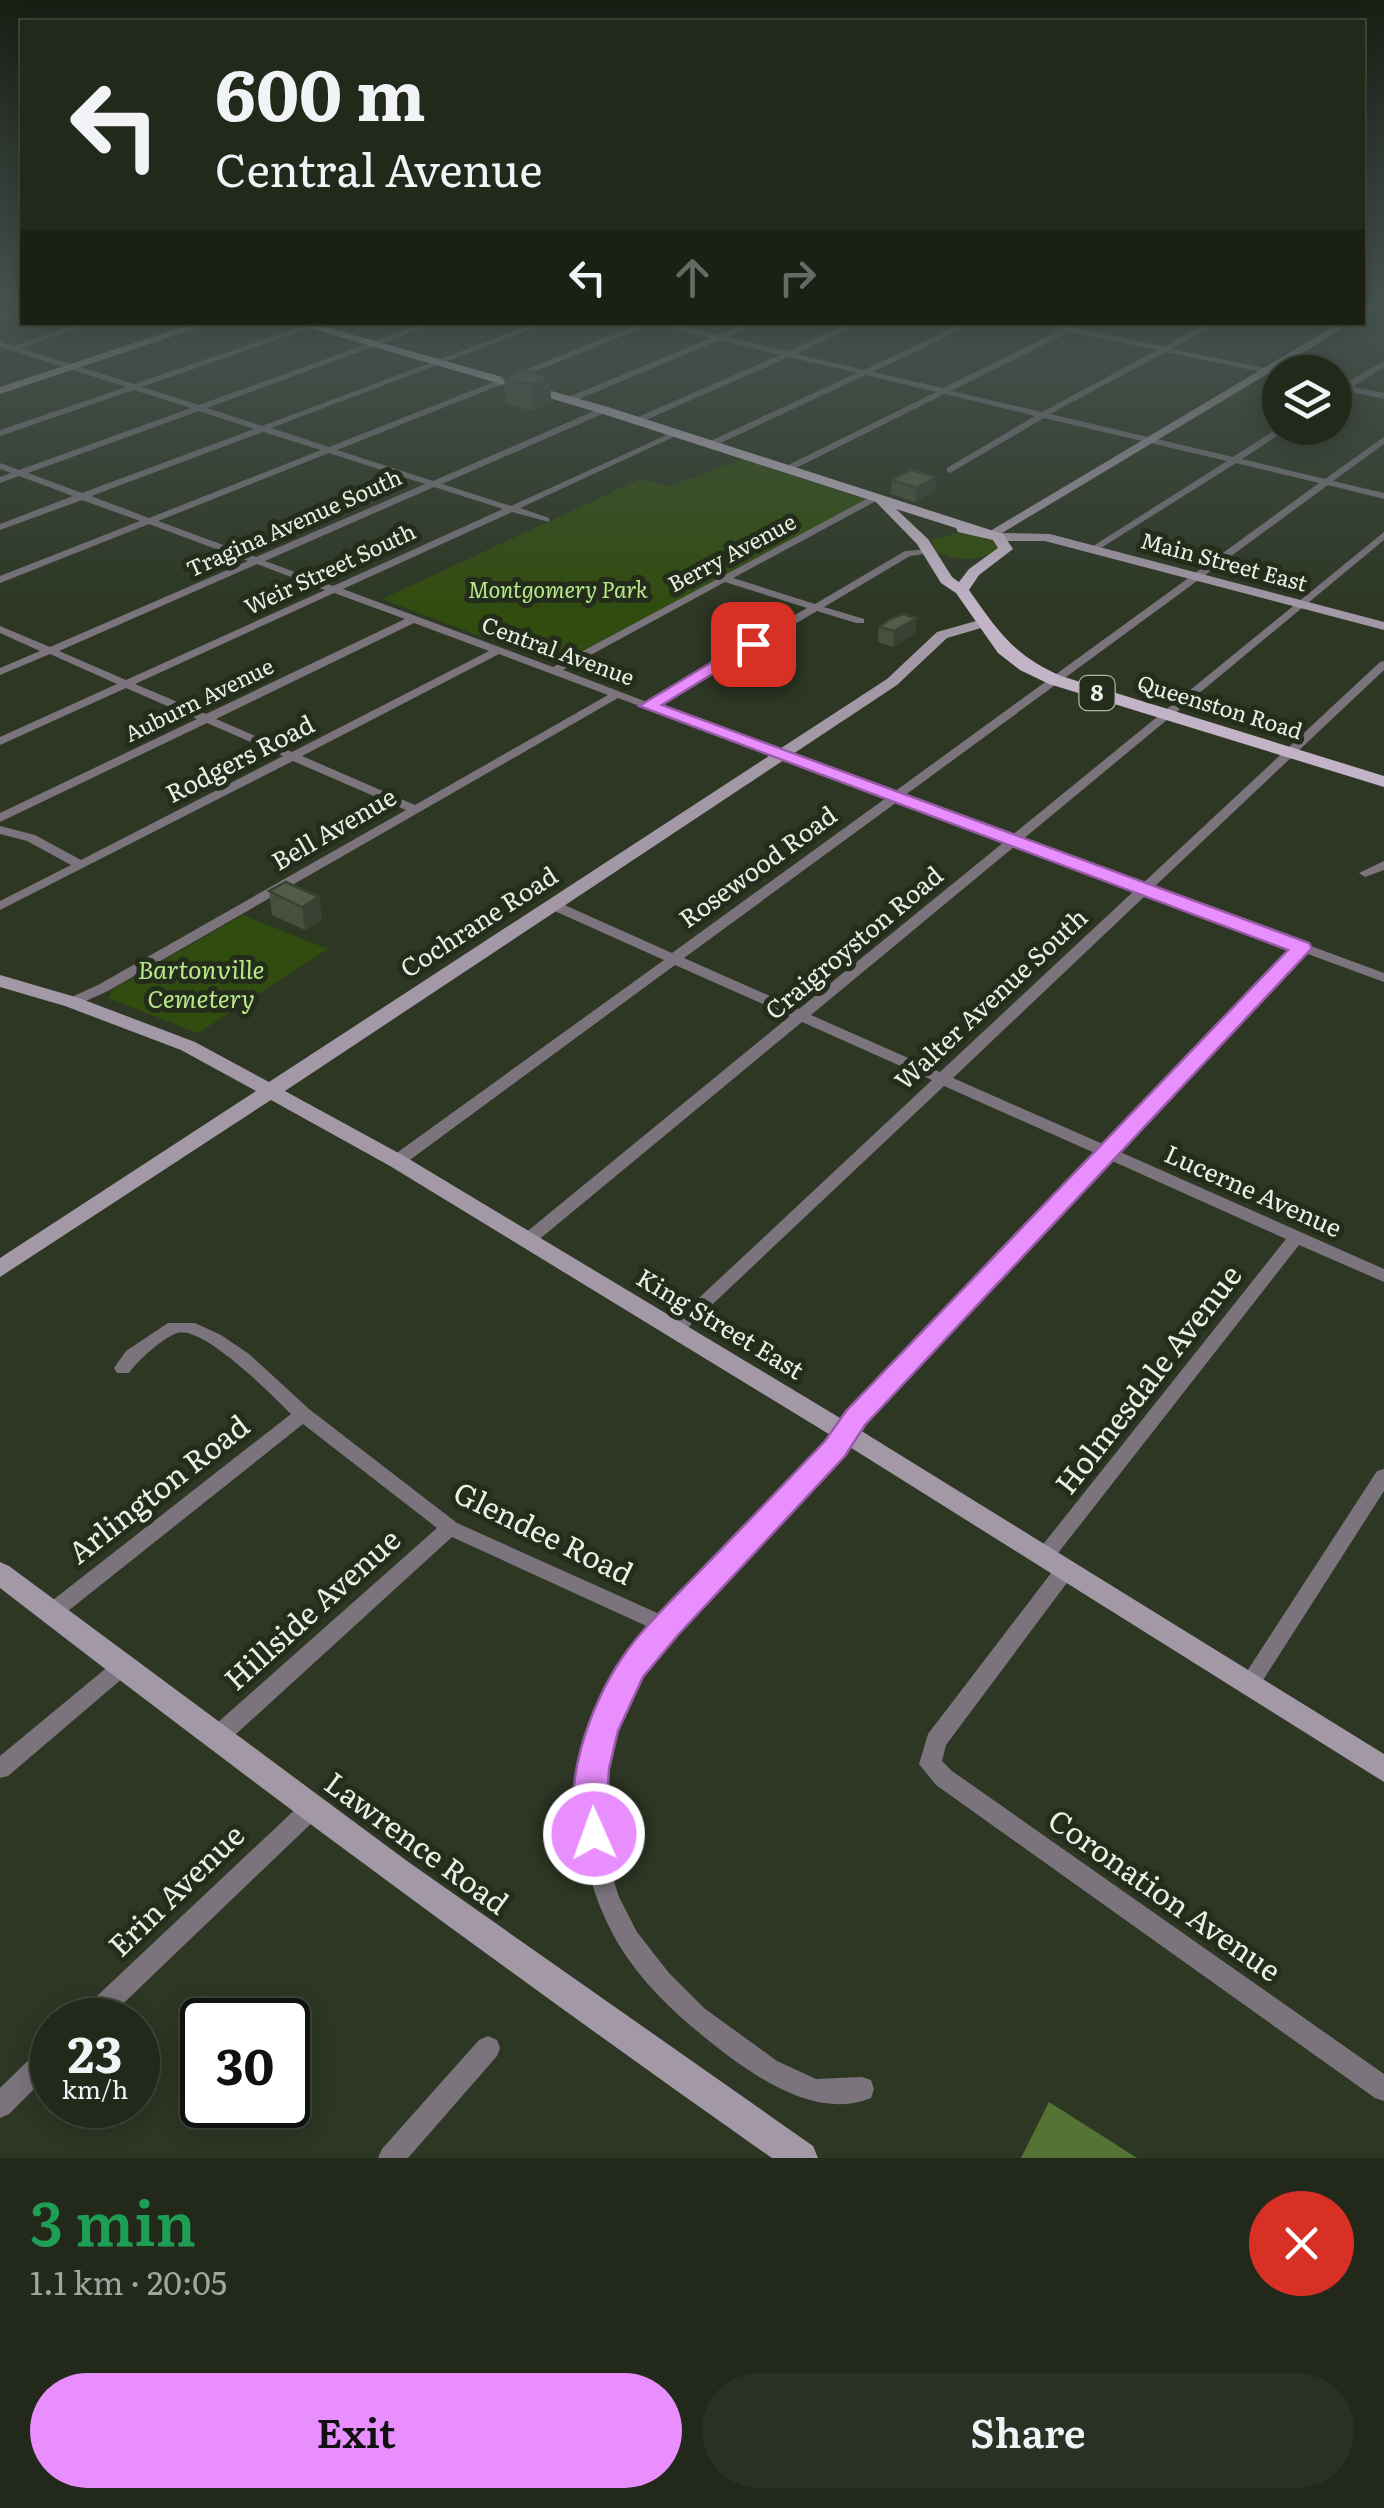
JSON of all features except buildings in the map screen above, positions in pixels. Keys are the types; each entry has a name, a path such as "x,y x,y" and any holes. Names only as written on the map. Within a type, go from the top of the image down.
{"main road":[{"name":"Main Street East","path":"592,407 988,534"},
{"name":"Main Street East","path":"875,498 927,549"},
{"path":"962,590 968,578 999,556 1006,545 988,534 944,531 927,549 955,561 999,556"},
{"name":"Queenston Road","path":"927,549 946,580 962,590 983,623 1014,659 1054,680 1384,782"}],"street":[{"path":"0,434 78,407"},
{"path":"196,407 546,520"},
{"path":"0,480 204,407"},
{"path":"0,527 320,407"},
{"path":"0,580 436,407"},
{"path":"636,421 668,407"},
{"path":"709,445 791,407"},
{"path":"787,469 914,407"},
{"path":"1013,407 1384,496"},
{"path":"950,470 1058,407"},
{"path":"988,534 1210,407"},
{"name":"Tragina Avenue South","path":"0,672 604,410"},
{"name":"Weir Street South","path":"0,741 676,434"},
{"name":"Rosewood Road","path":"397,1161 1384,440"},
{"path":"1094,550 1262,442"},
{"name":"Central Avenue","path":"0,466 1384,978"},
{"name":"Berry Avenue","path":"554,671 875,498"},
{"path":"1013,522 1059,542"},
{"name":"Main Street East","path":"988,534 1034,536 1384,626"},
{"name":"Craigroyston Road","path":"530,1238 1384,535"},
{"name":"Main Street East","path":"999,556 1035,540 1059,542"},
{"path":"648,706 908,554 927,549"},
{"path":"725,579 860,621"},
{"name":"Auburn Avenue","path":"0,818 416,618"},
{"name":"Cochrane Road","path":"0,1269 892,682 934,638 954,626 983,623"},
{"path":"0,629 414,809"},
{"name":"Rodgers Road","path":"0,906 499,650"},
{"name":"Walter Avenue South","path":"675,1330 1384,664"},
{"name":"Bell Avenue","path":"72,1002 103,988 617,694"},
{"path":"0,830 31,838 81,864"},
{"path":"1365,873 1384,865"},
{"name":"Lucerne Avenue","path":"554,906 1384,1276"},
{"path":"862,2089 815,2091 768,2070 695,2016 629,1940 608,1900 597,1862 590,1806 593,1769 613,1702 632,1668 667,1626 835,1449 856,1418 1302,948"},
{"name":"King Street East","path":"0,981 72,1002 188,1046 397,1161 530,1238 1384,1769"},
{"name":"Holmesdale Avenue","path":"936,1741 1055,1563 1296,1238"},
{"name":"Glendee Road","path":"123,1368 132,1355 162,1333 174,1327 189,1327 244,1358 304,1414 450,1528 667,1626"},
{"name":"Arlington Road","path":"51,1613 304,1414"},
{"path":"1249,1686 1384,1476"},
{"name":"Hillside Avenue","path":"216,1738 450,1528"},
{"name":"Lawrence Road","path":"0,1573 310,1810 555,1988 802,2158"},
{"path":"0,1768 122,1666"},
{"name":"Coronation Avenue","path":"936,1741 930,1764 944,1778 1384,2089"},
{"name":"Erin Avenue","path":"112,1998 310,1810"},
{"path":"391,2158 488,2048"},
{"path":"0,2105 30,2076"}],"green space":[{"name":"Montgomery Park","path":"742,459 866,500 562,662 551,663 382,599 640,479 670,486"},
{"path":"962,532 992,538 999,548 983,557 966,559 933,550 932,539"},
{"name":"Bartonville Cemetery","path":"243,915 328,949 198,1033 108,998 112,990"},
{"path":"1049,2102 1137,2158 1021,2158"}],"route":[{"path":"594,1834 590,1806 593,1769 613,1702 632,1668 835,1449 856,1418 1302,948 648,706 753,644"}]}
